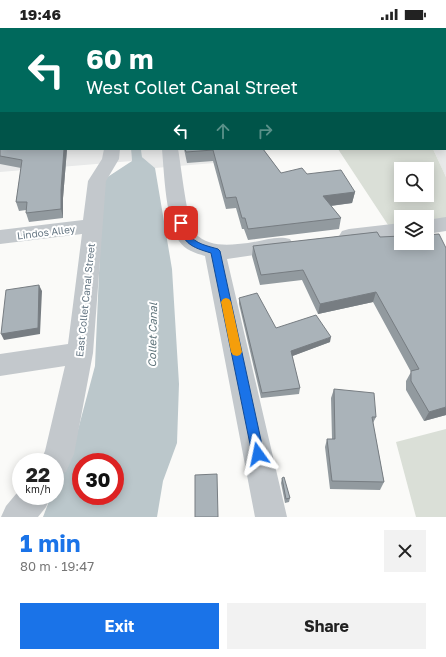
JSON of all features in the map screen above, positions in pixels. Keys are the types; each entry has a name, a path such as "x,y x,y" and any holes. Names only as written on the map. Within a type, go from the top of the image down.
{"street":[{"name":"East Collet Canal Street","path":"58,453 80,353 97,181 99,174 110,161 112,150"},
{"path":"170,150 181,223 185,235 195,245 215,251 229,251 299,242"},
{"path":"434,225 446,224"},
{"name":"Lindos Alley","path":"0,238 92,226"},
{"path":"330,238 394,231"},
{"path":"215,251 271,517"},
{"path":"0,365 80,353"},
{"path":"18,517 28,505"}],"shaded area":[{"path":"0,150 131,150 132,161 0,172"},
{"path":"141,150 232,150 238,161 155,168 142,157"},
{"path":"339,150 433,150 446,177 446,221 434,223 434,210 394,210 394,231 392,231"},
{"path":"433,150 446,150 446,177"},
{"path":"446,429 446,517 416,517 396,442"}],"water":[{"name":"Collet Canal","path":"131,150 141,150 142,157 155,168 172,269 179,384 177,443 163,481 157,517 43,517 48,505 64,505 64,467 75,441 95,366 103,180 132,161"}],"building":[{"path":"0,150 64,150 61,209 26,213 27,202 16,202 22,160 0,156"},
{"path":"185,150 213,150 186,152"},
{"path":"213,150 264,150 281,173 302,168 307,174 341,170 355,192 323,196 341,218 248,229 245,218 242,218 236,197 226,198"},
{"path":"377,232 380,237 394,236 394,250 434,250 434,234 439,234 446,248 446,407 429,412 411,381 411,371 419,369 376,292 320,304 303,270 261,275 253,246"},
{"path":"39,285 38,328 1,334 6,290"},
{"path":"257,293 276,328 316,315 331,337 291,351 300,388 262,393 239,298"},
{"path":"334,389 374,393 376,417 372,417 384,482 332,481 327,439 335,439"},
{"path":"217,474 218,517 195,517 195,475"},
{"path":"284,477 290,498 286,499 282,478"}],"slow traffic":[{"path":"226,302 237,352"}],"route":[{"path":"181,223 185,235 195,245 215,251 258,454"}]}
